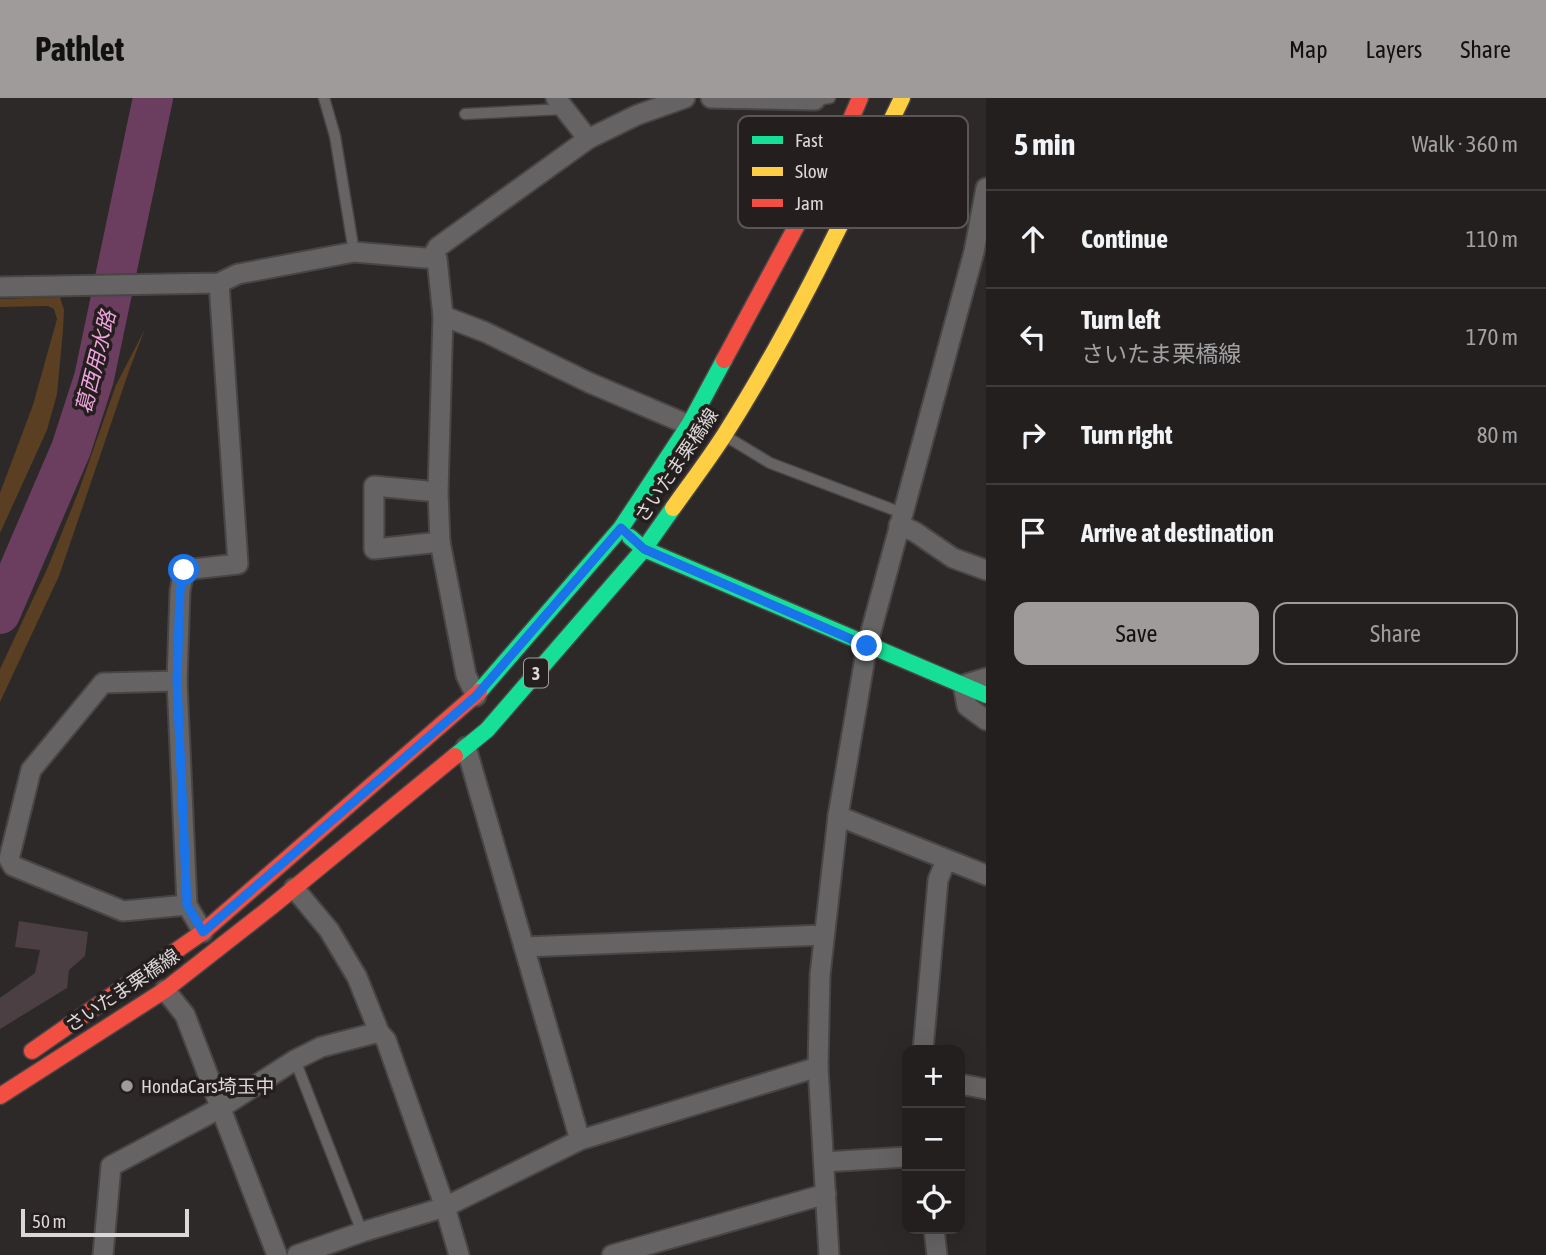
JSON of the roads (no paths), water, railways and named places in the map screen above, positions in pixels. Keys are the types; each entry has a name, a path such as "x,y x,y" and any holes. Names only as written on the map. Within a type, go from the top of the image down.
{"main road":[{"name":"さいたま栗橋線","path":"852,116 860,98"},
{"name":"さいたま栗橋線","path":"893,116 902,98"},
{"name":"さいたま栗橋線","path":"23,1058 203,932 476,696 621,528 689,425 795,228"},
{"name":"さいたま栗橋線","path":"0,1096 165,990 488,730 644,549 724,435 772,355 839,228"},
{"path":"621,528 644,549 986,695"}],"street":[{"path":"431,258 438,247 588,139 619,123 685,98"},
{"path":"711,98 822,99"},
{"path":"561,104 588,139"},
{"path":"830,1255 818,1067 820,975 838,816 867,646 974,252 986,188"},
{"path":"0,288 219,283 238,274 354,252 437,259 443,316 438,492 440,542 466,676 476,696"},
{"path":"203,932 187,905 177,681 180,592 184,570 238,564 219,283"},
{"path":"443,316 485,332 590,383 689,425"},
{"path":"438,492 374,486 374,549 440,542"},
{"path":"901,519 953,558 986,570"},
{"path":"986,678 963,685 967,706 986,720"},
{"path":"177,681 103,683 31,769 9,859 13,866 123,911 187,905"},
{"path":"466,747 580,1140"},
{"path":"838,816 986,876"},
{"path":"923,1045 938,880 946,860"},
{"path":"294,888 329,930 357,977 379,1032 386,1040 445,1207 459,1255"},
{"path":"524,947 824,935"},
{"path":"165,990 185,1015 277,1255"},
{"path":"103,1255 111,1166 222,1107 295,1060 321,1047 379,1032"},
{"path":"297,1255 445,1207 580,1140 818,1067"},
{"path":"965,1085 986,1089"},
{"path":"824,1162 902,1157"},
{"path":"612,1255 644,1250 825,1194"},
{"path":"935,1234 937,1255"}],"lane":[{"path":"324,98 335,135 354,252"},
{"path":"465,114 561,104"},
{"path":"724,435 770,463 901,519"},
{"path":"295,1060 362,1232"}],"waterway":[{"name":"葛西用水路","path":"0,614 71,449 94,378 153,98"}],"place":[{"name":"HondaCars埼玉中","path":"127,1086"}]}
